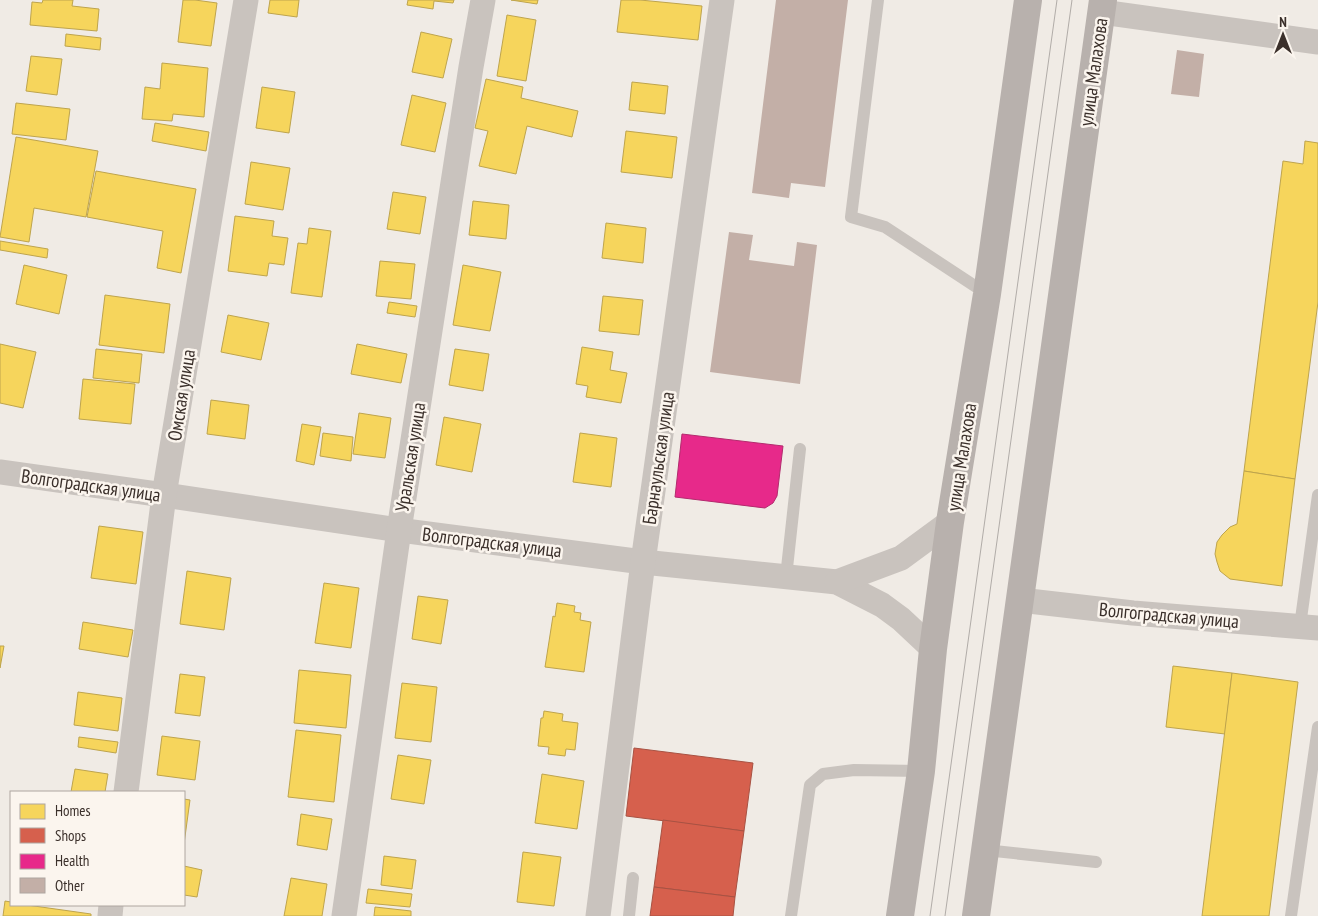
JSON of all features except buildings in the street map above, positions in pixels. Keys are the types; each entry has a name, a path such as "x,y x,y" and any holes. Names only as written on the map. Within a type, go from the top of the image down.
{"main road":[{"name":"улица Малахова","path":"900,916 920,771 933,649 950,522 987,294 1028,0"},
{"name":"улица Малахова","path":"976,916 1102,6"}],"street":[{"name":"Омская улица","path":"126,791 164,495 246,0"},
{"name":"Уральская улица","path":"344,916 399,530 483,0"},
{"name":"Барнаульская улица","path":"598,916 643,562 722,0"},
{"path":"1102,6 1318,42"},
{"name":"Волгоградская улица","path":"0,472 399,530 643,562 837,582 882,605 901,619 933,649"},
{"name":"Волгоградская улица","path":"837,582 901,558 950,522"},
{"name":"Волгоградская улица","path":"1020,600 1133,613 1309,627"}],"lane":[{"path":"878,0 851,218 885,227 987,294"},
{"path":"786,577 800,449"},
{"path":"1309,627 1318,495"},
{"path":"1292,916 1318,728"},
{"path":"791,916 810,785 823,774 854,770 920,771"},
{"path":"985,850 1096,862"},
{"path":"629,916 633,878"}],"tram line":[{"path":"930,916 1057,0"},
{"path":"945,916 1072,0"}]}
